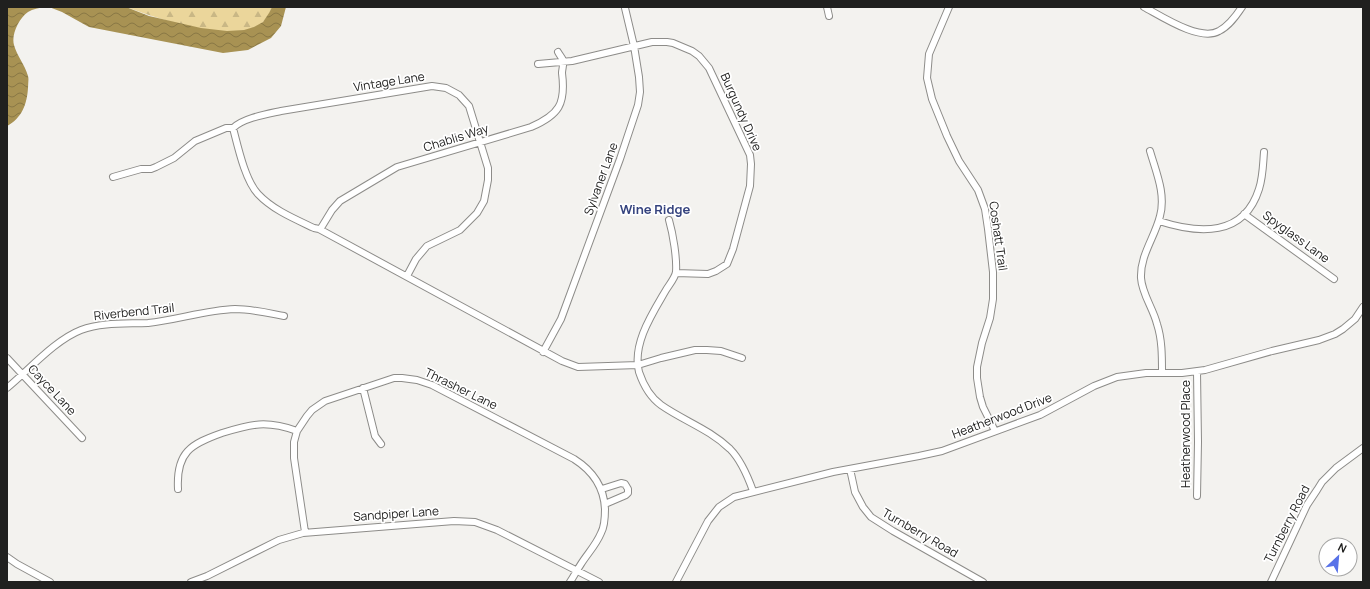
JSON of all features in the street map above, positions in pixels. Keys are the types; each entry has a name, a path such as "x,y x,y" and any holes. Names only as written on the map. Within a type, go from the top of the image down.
{"street":[{"path":"827,7 829,16"},
{"name":"Coshatt Trail","path":"949,7 929,54 927,78 932,99 947,136 959,161 978,190 985,209 992,272 993,299 990,318 978,361 977,378 983,406 996,431"},
{"path":"1144,7 1182,27 1208,34 1218,32 1235,18 1242,7"},
{"name":"Sylvaner Lane","path":"543,352 561,319 630,132 638,105 640,92 639,76 625,8"},
{"name":"Burgundy Drive","path":"538,64 572,61 652,42 667,42 692,51 699,56 709,68 750,155 750,186 733,249 727,264 716,272 708,274 676,273"},
{"name":"Chablis Way","path":"319,229 340,201 398,167 531,127 547,120 557,110 562,99 564,83 562,71 563,61 558,52"},
{"name":"Vintage Lane","path":"113,177 141,169 151,169 174,158 195,141 226,128 233,128 238,123 281,111 432,86 446,88 459,95 469,106 488,168 488,180 484,201 477,213 460,230 427,246 416,259 406,276"},
{"path":"233,128 246,174 257,194 272,206 314,228 319,229 562,361 578,367 638,365 695,350 721,351 742,358"},
{"path":"1150,150 1162,194 1162,208 1159,221 1143,260 1141,277 1144,291 1157,322 1162,372"},
{"path":"1159,221 1198,230 1211,230 1227,226 1234,222 1244,214 1255,200 1260,188 1264,152"},
{"name":"Spyglass Lane","path":"1244,214 1334,279"},
{"path":"669,220 673,234 676,273 641,338 638,350 638,365 644,384 651,395 660,404 715,436 731,450 744,471 753,492"},
{"name":"Heatherwood Drive","path":"676,582 712,515 724,502 734,497 850,469 919,456 949,448 1040,415 1108,380 1136,373 1198,372 1327,338 1349,324 1363,307"},
{"name":"Riverbend Trail","path":"7,388 65,339 81,330 92,327 122,323 154,322 234,309 258,311 284,316"},
{"name":"Cayce Lane","path":"7,358 82,438"},
{"name":"Heatherwood Place","path":"1197,496 1198,372"},
{"name":"Thrasher Lane","path":"305,532 294,458 294,442 297,431 306,416 318,405 333,398 363,388 394,378 417,380 427,383 574,459 593,475 602,489 605,504 602,532 570,582"},
{"path":"363,388 372,428 375,436 381,444"},
{"path":"178,489 178,477 182,459 191,448 202,440 254,424 271,424 297,431"},
{"name":"Turnberry Road","path":"1271,582 1307,505 1325,478 1363,448"},
{"name":"Turnberry Road","path":"850,469 855,492 863,508 871,517 983,582"},
{"path":"602,489 621,483 625,484 628,489 626,495 605,504"},
{"name":"Sandpiper Lane","path":"191,582 207,576 279,540 305,532 428,522 467,521 484,524 497,530 599,582"},
{"path":"7,557 50,582"}],"green space":[{"path":"126,7 272,7 262,23 250,29 215,31 175,23"}],"water":[{"path":"7,7 45,7 28,12 16,27 13,41 28,76 28,88 23,110 12,123 7,126"},
{"path":"49,7 126,7 149,16 201,28 227,31 244,30 254,27 263,22 272,7 286,7 281,26 271,38 248,50 223,53 89,27 62,12"}],"district":[{"name":"Wine Ridge","path":"655,209"}]}
